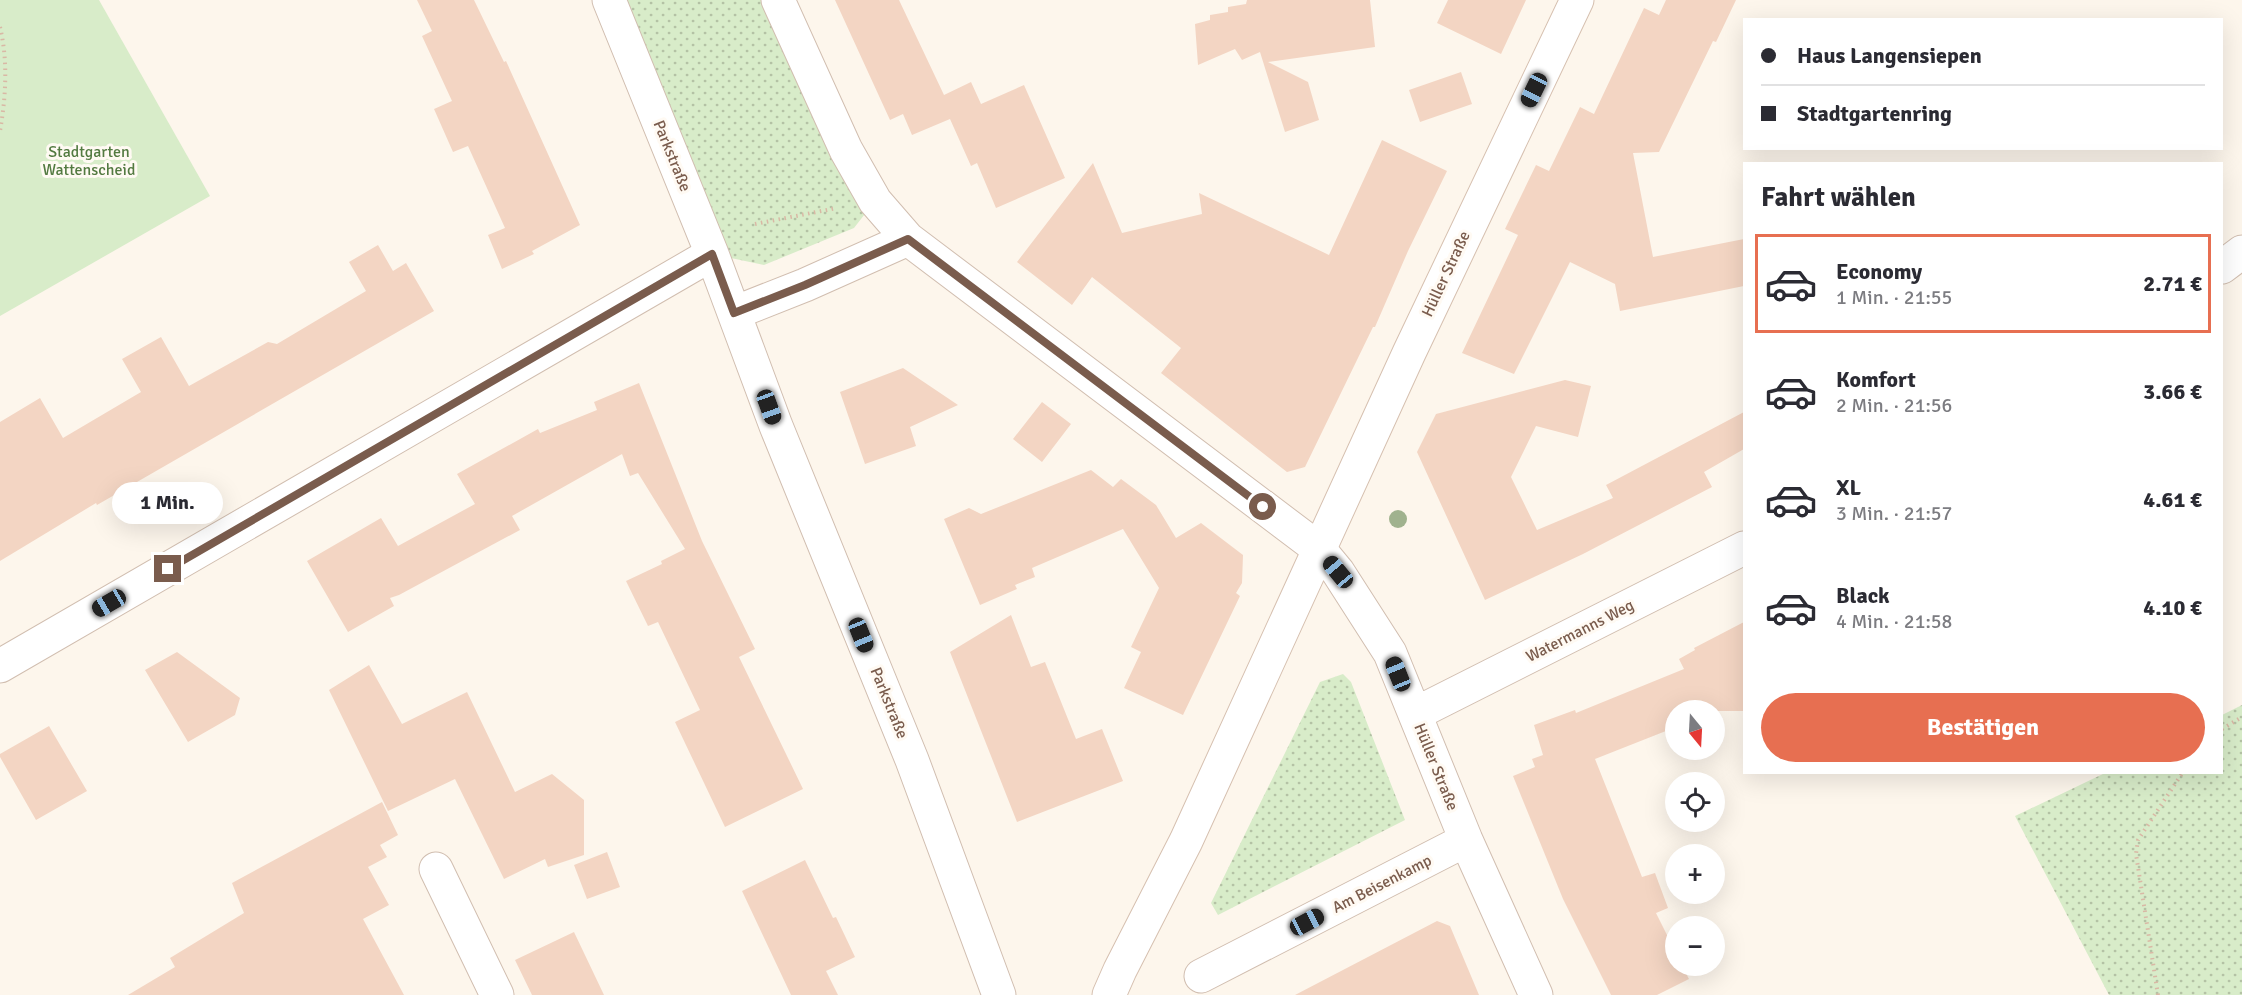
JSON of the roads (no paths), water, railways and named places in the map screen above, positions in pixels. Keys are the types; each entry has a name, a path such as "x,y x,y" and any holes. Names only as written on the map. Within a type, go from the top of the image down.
{"street":[{"name":"Parkstraße","path":"609,0 712,254 776,426 912,760 999,995"},
{"path":"778,0 846,150 875,201 908,239 1319,549"},
{"name":"Hüller Straße","path":"1109,995 1186,841 1409,352 1576,0"},
{"path":"734,313 805,285 908,239"},
{"path":"2223,266 2242,252"},
{"path":"0,666 712,254"},
{"name":"Hüller Straße","path":"1319,549 1338,572 1390,653 1466,840 1536,995"},
{"name":"Watermanns Weg","path":"1414,714 1743,549"},
{"name":"Am Beisenkamp","path":"1201,976 1466,840"},
{"path":"436,869 497,995"}],"park label":[{"name":"Stadtgarten Wattenscheid","path":"89,161"}]}
